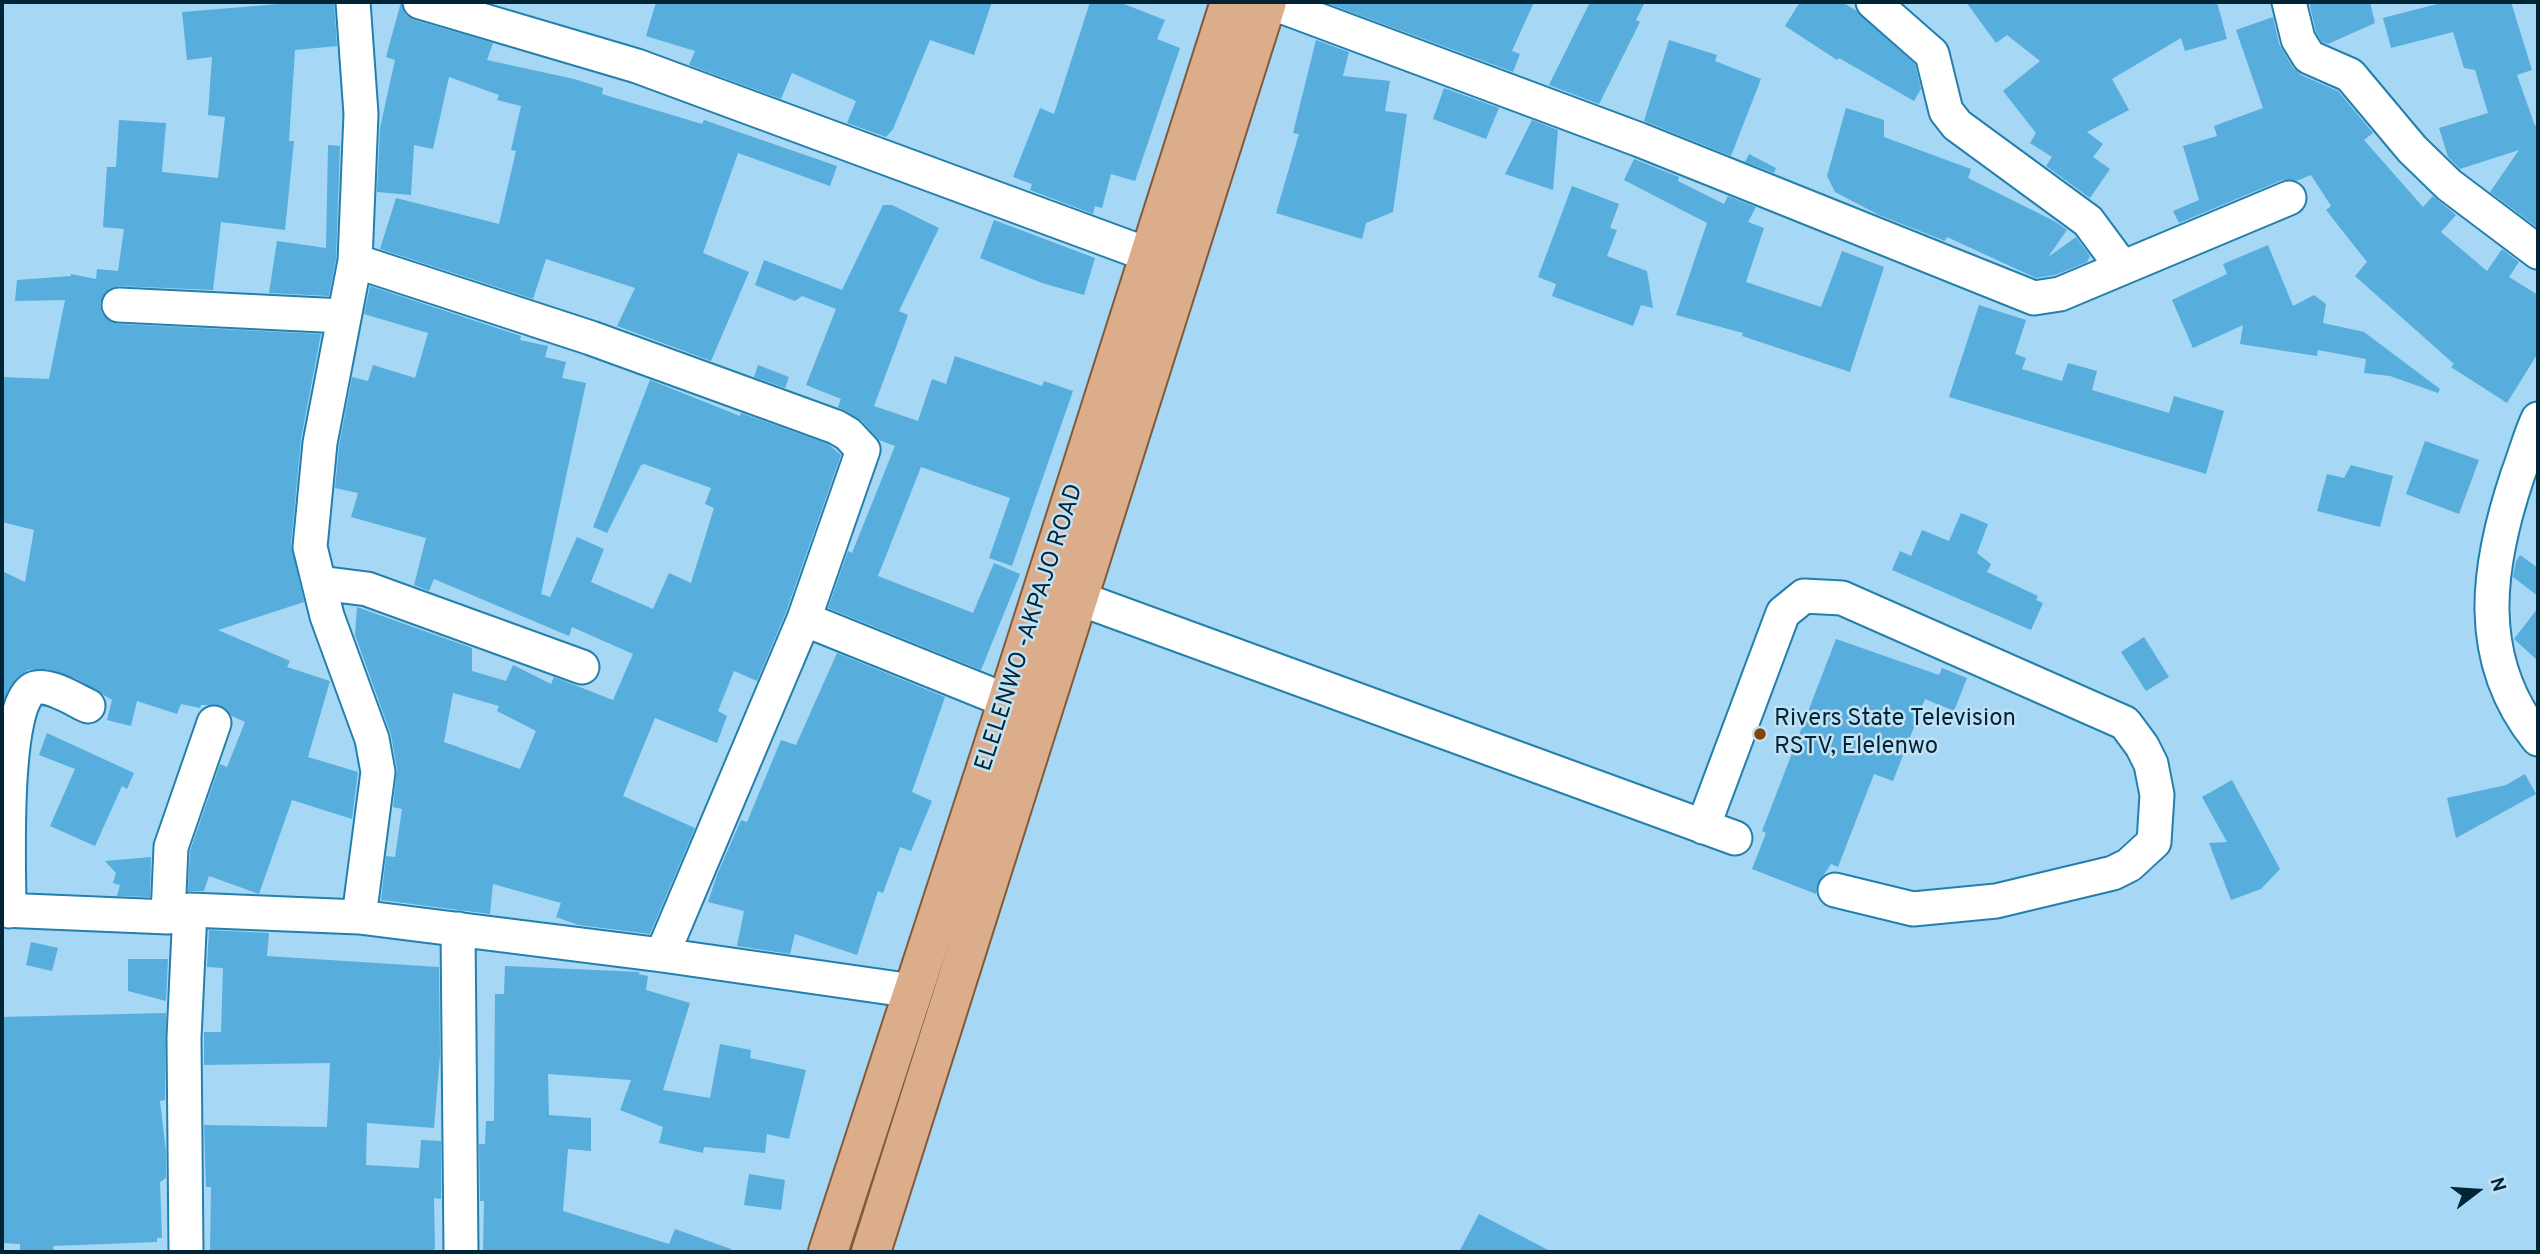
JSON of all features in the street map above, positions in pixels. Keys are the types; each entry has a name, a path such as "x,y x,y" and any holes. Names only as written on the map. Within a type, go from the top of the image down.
{"main road":[{"name":"ELELENWO -AKPAJO ROAD","path":"828,1252 1230,2"},
{"name":"ELELENWO -AKPAJO ROAD","path":"871,1252 1268,2"}],"street":[{"path":"353,2 361,114 355,261 320,443 310,547 327,616 372,739 378,772 359,917"},
{"path":"420,2 637,66 1149,255"},
{"path":"1268,2 1640,140 2034,298 2053,296 2289,198"},
{"path":"1873,2 1932,54 1945,111 1957,125 2088,220 2122,267"},
{"path":"2289,2 2298,39 2309,57 2350,75 2412,149 2449,185 2538,252"},
{"path":"355,261 591,338 836,426 863,450 804,619 662,955"},
{"path":"119,305 343,316"},
{"path":"2538,418 2508,505 2494,562 2490,615 2496,656 2527,696 2538,739"},
{"path":"320,583 367,589 582,667"},
{"path":"1703,827 1783,613 1804,596 1842,598 2125,723 2151,764 2157,795 2154,842 2142,856 2113,873 1996,901 1913,909 1835,890"},
{"path":"1078,598 1735,838"},
{"path":"804,619 1007,701"},
{"path":"88,706 43,687 33,690 23,700 8,782 6,910 359,917 662,955 913,991"},
{"path":"186,1252 184,1038 179,913 171,847 214,723"},
{"path":"458,929 461,1252"}],"building":[{"path":"334,2 337,46 295,50 289,141 294,141 285,230 221,222 213,290 119,286 110,288 100,303 102,314 118,324 321,334 301,439 291,545 304,602 218,630 290,661 287,667 330,681 308,757 358,772 352,819 292,800 259,894 209,876 204,891 188,891 190,851 220,764 227,767 245,722 232,716 220,705 201,705 200,708 181,704 177,714 137,701 131,726 107,720 112,700 77,679 47,669 28,670 18,677 2,706 2,571 25,582 34,530 2,522 2,377 49,379 65,300 15,301 17,280 71,274 96,279 97,269 118,271 124,229 103,227 107,167 116,167 119,120 166,123 162,172 218,178 225,117 208,115 212,57 187,60 182,12"},
{"path":"401,2 406,15 414,20 493,43 487,60 574,79 603,88 602,94 702,124 704,120 837,166 830,186 738,153 703,253 749,272 711,361 617,326 635,288 546,259 533,299 380,249 396,198 499,224 516,151 511,150 521,106 497,100 499,95 449,77 433,149 414,145 411,195 377,192 380,128 395,60 386,57"},
{"path":"656,2 992,2 974,55 930,40 893,129 886,137 847,123 856,101 792,73 781,99 689,65 695,51 646,36"},
{"path":"1090,2 1119,2 1165,20 1157,39 1180,48 1135,181 1111,174 1102,208 1095,206 1093,214 1030,190 1032,184 1013,177 1040,108 1054,114"},
{"path":"1324,2 1534,2 1512,51 1520,54 1513,72"},
{"path":"1590,2 1645,2 1636,20 1640,22 1599,104 1549,85"},
{"path":"1800,2 1842,2 1857,11 1915,64 1921,89 1914,101 1839,58 1837,60 1785,26"},
{"path":"1966,2 2217,2 2227,39 2185,51 2181,38 2112,79 2129,110 2087,132 2103,144 2093,157 2110,169 2090,198 2046,166 2052,157 2030,143 2036,133 2003,91 2040,61 2007,35 1996,43"},
{"path":"2309,2 2370,2 2375,23 2328,44 2322,42 2316,32"},
{"path":"2445,2 2511,2 2532,70 2517,75 2535,126 2538,122 2538,228 2490,192 2519,150 2460,169 2448,157 2439,128 2488,113 2475,70 2464,68 2453,32 2391,48 2383,18"},
{"path":"2273,17 2279,44 2293,68 2301,75 2338,91 2373,133 2364,140 2423,207 2433,196 2456,215 2441,232 2487,271 2502,249 2519,262 2509,277 2538,295 2538,353 2507,403 2451,367 2454,364 2355,276 2367,262 2326,210 2331,206 2311,175 2296,181 2282,180 2179,223 2173,211 2199,200 2183,146 2217,136 2214,126 2263,108 2236,30"},
{"path":"1316,40 1349,52 1343,76 1390,81 1385,111 1407,114 1393,212 1366,223 1362,239 1276,213 1299,134 1293,133"},
{"path":"1669,40 1717,55 1715,61 1761,79 1731,156 1644,121"},
{"path":"1444,88 1499,108 1486,139 1433,119"},
{"path":"1846,108 1884,120 1884,137 1971,169 1968,178 2056,222 2067,230 2048,257 2076,237 2090,256 2087,262 2055,275 2036,278 1947,237 1945,241 1879,215 1835,192 1827,176"},
{"path":"1532,120 1558,130 1553,190 1505,174"},
{"path":"328,145 340,146 336,259 329,296 269,293 277,241 326,248"},
{"path":"1749,154 1776,168 1774,173 1745,162"},
{"path":"1634,159 1679,177 1678,181 1724,204 1728,196 1756,207 1748,222 1764,228 1746,282 1821,307 1842,251 1884,267 1850,372 1742,336 1743,333 1676,315 1707,223 1624,180"},
{"path":"1572,186 1619,204 1610,228 1617,230 1607,256 1647,271 1653,308 1641,305 1633,326 1552,296 1556,284 1538,277"},
{"path":"883,205 892,205 939,228 899,311 908,315 874,406 918,421 932,379 946,384 955,356 1042,386 1044,381 1073,391 1012,566 989,558 1010,498 921,467 878,576 973,613 994,563 1020,574 981,670 828,608 848,551 852,553 895,446 879,440 862,421 838,407 841,399 806,385 836,309 802,296 795,301 755,285 764,260 842,290"},
{"path":"994,220 1095,258 1084,295 1042,283 980,258"},
{"path":"2268,245 2293,306 2314,295 2326,304 2323,323 2364,332 2440,389 2438,393 2390,376 2364,373 2366,359 2318,350 2317,356 2240,344 2243,325 2193,348 2172,300 2227,274 2223,264"},
{"path":"370,286 521,336 520,340 548,346 545,357 566,362 562,378 586,383 541,594 550,597 577,537 604,549 591,582 653,609 669,573 691,583 714,508 705,504 711,488 644,464 641,465 607,533 593,527 650,380 740,416 741,413 828,444 841,455 786,612 757,681 734,671 718,711 727,716 717,743 655,718 623,796 695,828 650,934 578,925 556,917 561,903 493,884 490,914 381,900 386,856 395,857 402,809 393,807 397,769 391,735 355,635 357,607 472,648 472,671 506,681 513,665 551,684 554,677 613,700 633,654 572,627 569,636 434,579 429,591 414,585 426,538 351,517 358,493 335,488 339,446 352,377 368,381 373,365 415,378 428,333 364,314","holes":["453,693 499,706 497,711 536,731 520,769 444,742"]},
{"path":"1979,305 2026,320 2015,354 2026,358 2022,369 2062,381 2068,363 2097,371 2092,390 2169,413 2174,396 2224,411 2206,474 1949,397"},
{"path":"758,365 789,377 785,388 754,377"},
{"path":"2425,441 2479,460 2459,514 2406,494"},
{"path":"2351,465 2393,476 2380,527 2317,511 2327,474 2344,478"},
{"path":"1961,513 1988,524 1977,553 1991,564 1987,572 2038,596 2036,600 2043,603 2031,630 1892,570 1900,551 1911,556 1922,530 1949,541"},
{"path":"2520,555 2538,568 2538,596 2513,577"},
{"path":"2538,608 2538,661 2514,639"},
{"path":"2144,637 2169,677 2146,691 2121,652"},
{"path":"1836,639 1939,675 1942,668 1967,678 1954,711 1925,699 1893,781 1874,774 1838,867 1831,864 1817,885 1816,894 1752,869 1766,833 1762,831"},
{"path":"837,653 945,697 912,792 932,801 911,851 900,847 883,893 878,891 857,955 795,934 790,954 737,946 744,911 708,902 717,875 741,820 747,822 781,740 796,745"},
{"path":"47,733 134,773 127,789 122,786 95,846 50,826 75,769 39,755"},
{"path":"2525,774 2536,794 2456,838 2447,798 2506,785"},
{"path":"2232,780 2280,869 2261,889 2231,900 2209,843 2227,842 2202,797"},
{"path":"151,857 150,897 117,896 120,885 113,883 116,873 105,861"},
{"path":"209,930 269,933 267,956 439,967 440,1055 434,1128 367,1123 366,1165 419,1168 421,1140 441,1141 441,1199 434,1198 435,1249 430,1252 210,1252 211,1187 206,1187 204,1125 327,1127 330,1063 204,1065 204,1032 221,1032 223,968 207,967"},
{"path":"31,942 58,948 52,971 26,965"},
{"path":"128,959 168,959 166,1001 128,991"},
{"path":"505,966 640,972 638,974 648,976 646,990 690,1003 663,1090 710,1098 720,1044 751,1050 750,1058 806,1070 789,1139 767,1134 765,1153 704,1147 703,1153 659,1143 663,1127 620,1110 631,1080 548,1074 549,1115 591,1118 591,1151 568,1149 563,1211 669,1244 675,1229 731,1249 730,1252 483,1252 484,1201 480,1201 479,1144 485,1144 486,1121 494,1121 495,994 504,994"},
{"path":"166,1013 165,1100 160,1101 166,1152 166,1178 160,1182 162,1238 157,1238 157,1242 53,1246 54,1252 20,1252 20,1244 2,1243 2,1017"},
{"path":"749,1174 785,1180 781,1210 744,1205"},
{"path":"1479,1214 1552,1252 1459,1252"}],"place":[{"name":"Rivers State Television RSTV, Elelenwo","path":"1760,734"}]}
